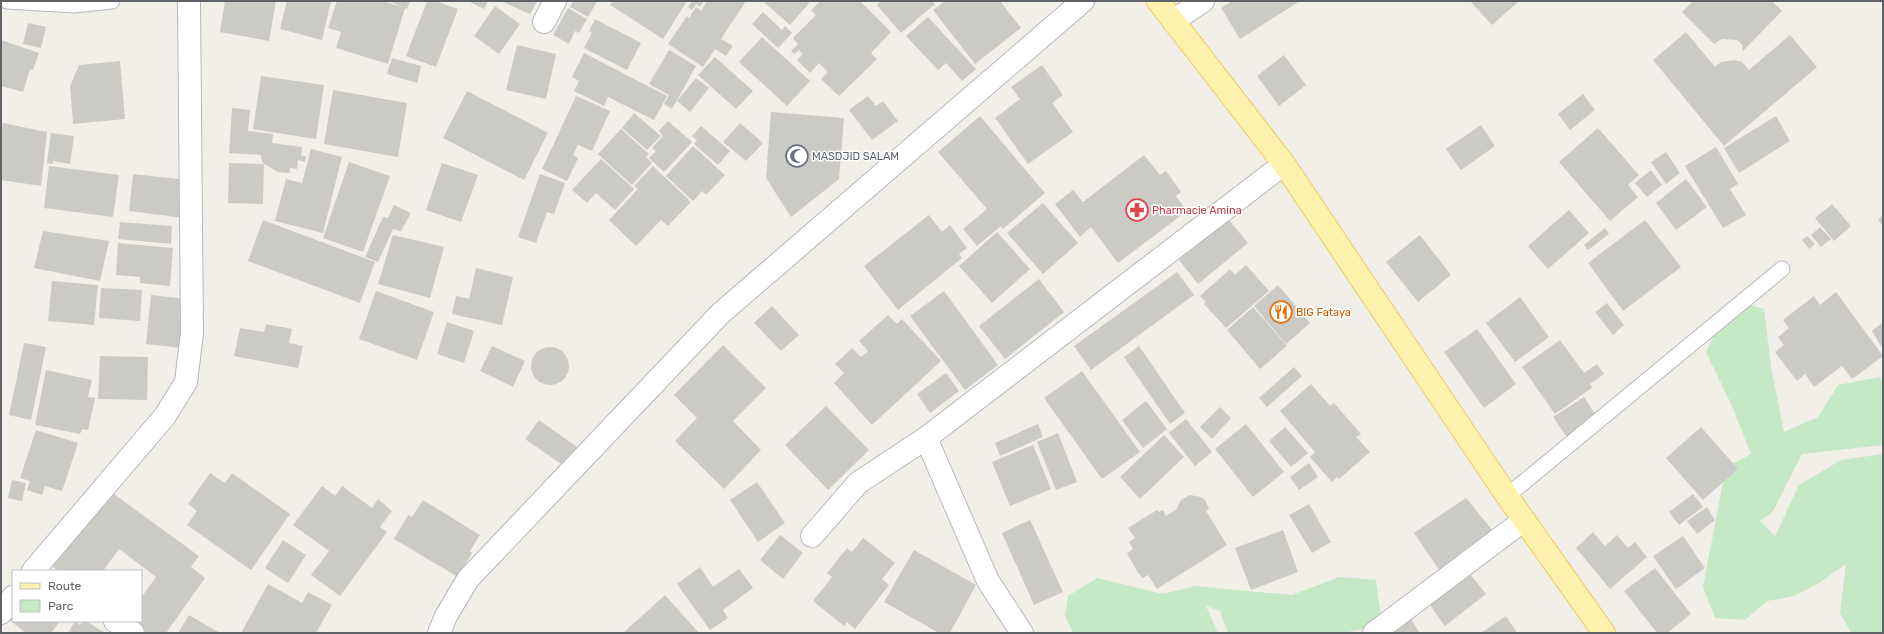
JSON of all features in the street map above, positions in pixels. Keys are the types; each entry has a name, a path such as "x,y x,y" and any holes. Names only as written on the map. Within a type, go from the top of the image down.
{"main road":[{"path":"1158,1 1284,164 1507,496 1604,633"}],"street":[{"path":"37,570 165,416 186,382 192,333 188,1"},
{"path":"544,22 555,1"},
{"path":"439,633 446,616 468,579 721,313 1083,1"},
{"path":"1173,22 1203,1"},
{"path":"812,536 858,483 926,438 1284,164"},
{"path":"926,438 988,581 1022,633"},
{"path":"1374,633 1524,520"},
{"path":"1,613 12,598"},
{"path":"116,622 132,633"}],"lane":[{"path":"7,1 74,5 112,1"},
{"path":"1507,496 1782,269"}],"green space":[{"path":"1731,300 1764,309 1771,367 1784,432 1818,417 1838,385 1880,377 1883,382 1883,445 1802,454 1773,511 1760,521 1775,536 1799,485 1841,460 1883,454 1883,633 1851,633 1840,613 1846,564 1819,583 1794,596 1767,601 1745,620 1715,618 1703,587 1726,467 1751,454 1732,406 1706,352"},
{"path":"1339,577 1376,580 1382,625 1343,633 1228,633 1220,611 1206,606 1218,633 1073,633 1065,615 1068,596 1097,578 1163,594 1195,586 1292,595"}],"building":[{"path":"225,1 276,1 269,41 220,32"},
{"path":"287,1 331,1 322,40 280,29"},
{"path":"337,1 383,1 405,8 388,64 336,48 341,32 328,28"},
{"path":"389,1 410,1 407,9"},
{"path":"427,1 435,1 458,9 436,67 406,56"},
{"path":"468,1 488,1 484,9"},
{"path":"501,1 537,1 530,14"},
{"path":"573,1 597,1 588,17 570,7"},
{"path":"613,1 687,1 663,39 610,5"},
{"path":"692,1 704,1 700,7 696,4 692,10 688,7"},
{"path":"707,1 746,1 721,39 733,46 726,56 715,49 703,67 668,44 687,16 689,18 696,7 701,11"},
{"path":"811,1 790,25 764,2"},
{"path":"820,1 860,1 891,32 871,53 877,59 839,96 821,79 828,72 819,63 810,73 797,60 803,54 799,50 794,54 791,51 798,44 793,38 816,15 811,10"},
{"path":"881,1 932,1 935,4 901,33 877,5"},
{"path":"945,1 1000,1 1021,28 975,64 933,10"},
{"path":"1232,1 1300,1 1240,39 1221,8"},
{"path":"1470,1 1519,1 1492,25"},
{"path":"1693,1 1772,1 1782,11 1743,51 1742,45 1737,40 1722,39 1714,44 1682,12"},
{"path":"495,6 520,24 499,54 474,36"},
{"path":"568,8 587,19 579,33 575,31 569,44 553,35"},
{"path":"763,12 782,30 785,26 792,33 778,48 752,24"},
{"path":"928,17 976,69 962,81 946,63 938,70 906,36"},
{"path":"595,19 641,43 627,70 584,48 592,33 589,31"},
{"path":"28,23 46,27 41,48 23,44"},
{"path":"1686,32 1715,67 1721,62 1735,60 1742,62 1749,70 1790,35 1817,67 1724,146 1653,60"},
{"path":"762,37 810,81 787,106 739,62"},
{"path":"1,40 39,53 33,70 30,69 23,92 1,86"},
{"path":"517,45 556,54 546,99 506,90"},
{"path":"669,50 696,66 672,109 664,104 669,95 649,84"},
{"path":"584,53 667,96 654,120 608,97 604,106 574,91 579,81 572,77"},
{"path":"1284,55 1306,85 1279,106 1257,76"},
{"path":"715,57 753,91 736,109 698,75"},
{"path":"392,58 421,66 417,83 387,74"},
{"path":"120,61 125,119 73,124 70,86 79,65"},
{"path":"1042,65 1063,95 1052,103 1073,132 1028,164 995,118 1020,99 1011,87"},
{"path":"261,76 324,85 316,139 253,129"},
{"path":"696,78 709,88 690,112 677,101"},
{"path":"333,90 407,103 398,157 324,144"},
{"path":"467,91 548,133 524,180 443,138"},
{"path":"1583,94 1595,110 1570,130 1558,114"},
{"path":"576,96 610,111 592,151 578,145 573,155 578,158 567,181 542,169"},
{"path":"868,96 876,106 883,101 898,121 872,140 849,110"},
{"path":"232,108 250,110 248,131 273,134 272,143 302,147 301,156 306,156 305,162 298,160 297,169 290,168 290,173 278,172 262,162 261,155 229,153"},
{"path":"771,112 844,118 839,179 791,217 766,178"},
{"path":"634,113 661,136 647,150 622,128"},
{"path":"980,116 1045,193 1003,229 1001,226 977,246 963,229 987,209 938,152"},
{"path":"1776,116 1790,141 1739,173 1724,148"},
{"path":"668,121 692,142 664,172 649,158 656,151 652,148 663,136 659,131"},
{"path":"3,123 47,132 41,186 1,180 1,134"},
{"path":"740,123 763,143 746,161 723,142"},
{"path":"1481,125 1495,146 1461,170 1446,149"},
{"path":"701,126 730,151 718,165 694,144 697,140 692,136"},
{"path":"1598,128 1639,175 1628,185 1638,197 1610,221 1559,162"},
{"path":"621,129 649,154 646,157 652,163 632,185 598,154"},
{"path":"51,133 74,136 70,164 53,161 53,164 47,163"},
{"path":"693,146 725,175 706,195 702,191 693,201 666,176"},
{"path":"1716,147 1738,184 1730,189 1746,215 1723,228 1685,166"},
{"path":"311,149 342,157 323,233 275,221 286,179 302,183"},
{"path":"1666,152 1680,173 1666,184 1651,162"},
{"path":"1144,155 1160,175 1166,171 1181,192 1176,196 1187,211 1118,263 1091,227 1080,237 1055,204 1073,190 1083,202"},
{"path":"601,159 634,189 615,210 596,193 587,203 572,190"},
{"path":"349,162 390,176 363,252 323,238"},
{"path":"229,163 264,164 263,204 228,203"},
{"path":"442,163 478,175 461,222 426,210"},
{"path":"49,166 119,175 113,217 44,208"},
{"path":"653,166 691,202 668,226 661,220 636,246 609,220 638,189 634,186"},
{"path":"1651,170 1662,185 1647,197 1635,183"},
{"path":"133,174 188,180 184,218 129,211"},
{"path":"540,174 565,183 554,214 547,212 536,243 518,237"},
{"path":"1686,179 1707,207 1676,230 1656,203"},
{"path":"1043,203 1078,243 1043,274 1007,233"},
{"path":"1832,204 1851,226 1834,241 1815,218"},
{"path":"394,205 411,213 401,231 393,229 378,262 365,257 383,217 388,218"},
{"path":"1569,210 1589,233 1548,269 1528,246"},
{"path":"929,215 942,232 950,225 967,248 959,254 962,258 898,310 864,266"},
{"path":"1883,215 1883,226 1878,220"},
{"path":"1228,219 1248,243 1198,284 1179,260"},
{"path":"263,220 375,262 360,303 248,261"},
{"path":"1645,220 1681,267 1623,311 1588,263"},
{"path":"120,222 172,226 171,244 118,239"},
{"path":"1820,227 1831,239 1821,247 1811,235"},
{"path":"1605,228 1609,234 1588,250 1584,245"},
{"path":"43,231 109,241 100,281 34,268"},
{"path":"997,232 1030,269 992,303 959,266"},
{"path":"393,235 444,247 430,298 378,284"},
{"path":"1420,235 1451,275 1418,302 1386,262"},
{"path":"1807,236 1815,244 1809,249 1802,240"},
{"path":"118,243 173,248 170,286 140,283 140,277 116,275"},
{"path":"1246,265 1269,291 1226,328 1204,304 1206,302 1200,296 1230,269 1235,275"},
{"path":"476,268 513,277 502,325 452,314 456,296 469,299"},
{"path":"1177,272 1194,295 1091,370 1074,346"},
{"path":"1039,279 1064,312 1005,359 979,326"},
{"path":"52,281 98,285 94,325 48,321"},
{"path":"1278,285 1310,323 1286,344 1254,306"},
{"path":"101,288 142,290 140,321 99,318"},
{"path":"376,291 434,312 417,360 359,339"},
{"path":"944,291 998,365 965,390 910,316"},
{"path":"1836,292 1883,356 1852,379 1842,366 1814,387 1805,374 1797,381 1775,352 1784,345 1778,337 1789,328 1783,320 1814,296 1820,305"},
{"path":"151,295 187,299 182,348 146,344"},
{"path":"1520,297 1549,337 1515,362 1486,323"},
{"path":"1607,303 1624,325 1613,335 1595,312"},
{"path":"772,306 799,335 781,351 754,323"},
{"path":"1253,307 1287,346 1260,369 1227,330"},
{"path":"888,315 897,324 902,319 941,361 872,425 834,383 844,373 835,364 852,348 861,357 868,351 859,341"},
{"path":"447,322 474,331 464,363 437,354"},
{"path":"1883,322 1883,349 1872,331"},
{"path":"266,324 292,329 289,343 303,346 298,368 234,356 240,328 264,332"},
{"path":"1477,329 1516,384 1484,408 1444,352"},
{"path":"1560,340 1584,373 1597,364 1604,374 1590,384 1593,387 1555,414 1522,367"},
{"path":"24,343 46,347 31,420 9,415"},
{"path":"723,345 766,388 733,421 761,450 724,489 675,441 697,418 674,395"},
{"path":"492,346 525,361 513,387 480,371"},
{"path":"1139,346 1185,413 1170,424 1124,357"},
{"path":"546,347 554,347 564,352 568,359 568,373 564,380 554,385 546,385 536,380 534,377 531,370 531,362 536,352 539,350"},
{"path":"100,356 148,357 147,400 98,399"},
{"path":"1294,367 1302,376 1267,407 1259,398"},
{"path":"46,370 92,380 88,397 95,398 88,430 82,429 80,434 35,425"},
{"path":"1082,371 1140,452 1102,479 1044,398"},
{"path":"946,373 959,391 930,413 917,394"},
{"path":"1311,384 1330,406 1334,403 1361,434 1356,437 1370,452 1339,479 1337,477 1332,482 1310,457 1315,452 1280,411"},
{"path":"1584,397 1597,417 1567,437 1553,417"},
{"path":"1146,401 1167,429 1143,448 1122,420"},
{"path":"826,406 869,450 828,490 785,445"},
{"path":"1220,407 1231,418 1212,439 1200,427"},
{"path":"1186,419 1212,452 1195,466 1169,433"},
{"path":"539,420 577,447 564,466 525,439"},
{"path":"1038,424 1043,437 1000,456 995,443"},
{"path":"1246,424 1284,472 1253,497 1215,449"},
{"path":"1285,427 1308,453 1291,467 1269,441"},
{"path":"1701,427 1738,469 1703,500 1666,458"},
{"path":"36,430 78,443 62,491 45,486 42,495 27,490 30,481 20,478"},
{"path":"1058,433 1077,482 1056,490 1037,442"},
{"path":"1164,435 1184,457 1140,499 1120,477"},
{"path":"1033,445 1051,489 1010,506 992,462"},
{"path":"1309,463 1318,477 1299,490 1290,477"},
{"path":"210,473 225,483 232,473 290,514 251,570 187,525 197,511 188,504"},
{"path":"12,480 26,483 22,501 8,498"},
{"path":"757,482 785,523 758,542 730,500"},
{"path":"322,486 335,496 342,486 372,508 378,499 392,511 380,527 387,532 340,596 311,575 329,551 293,525"},
{"path":"107,489 199,556 191,567 205,578 166,633 148,633 133,622 142,622 142,597 156,577 119,549 104,570 57,570 52,566"},
{"path":"1693,494 1703,507 1679,525 1669,512"},
{"path":"1190,495 1201,497 1205,500 1209,509 1206,511 1227,545 1157,589 1148,575 1143,578 1138,573 1127,553 1133,549 1129,542 1135,538 1128,528 1157,510 1159,512 1163,510 1166,516 1176,510 1181,500"},
{"path":"1466,498 1493,531 1440,571 1414,533"},
{"path":"423,500 480,535 470,551 472,553 458,577 394,539 408,515 412,517"},
{"path":"1309,504 1331,542 1312,553 1289,515"},
{"path":"1707,507 1715,520 1697,534 1687,521"},
{"path":"1030,520 1063,592 1034,605 1002,533"},
{"path":"1283,530 1298,572 1251,590 1235,548"},
{"path":"1593,532 1605,546 1617,535 1628,548 1635,542 1647,557 1610,589 1576,548"},
{"path":"780,535 803,553 783,579 760,560"},
{"path":"1683,536 1705,568 1676,589 1653,556"},
{"path":"863,538 895,563 882,579 889,585 855,629 847,622 844,626 813,601 832,577 827,573 847,548 852,552"},
{"path":"283,540 306,555 288,583 265,568"},
{"path":"914,550 976,585 950,633 939,633 884,602"},
{"path":"700,567 713,587 739,569 753,588 723,610 728,618 710,630 677,584"},
{"path":"1655,568 1691,614 1667,633 1657,633 1624,591"},
{"path":"1471,575 1486,594 1445,626 1430,605"},
{"path":"268,584 302,603 308,592 332,605 316,633 241,633"},
{"path":"665,595 699,633 623,633"},
{"path":"12,603 12,622 59,622 51,633 26,633 3,615"},
{"path":"189,615 220,633 178,633"},
{"path":"1506,616 1517,633 1481,633"},
{"path":"1411,619 1420,633 1390,633"},
{"path":"74,622 80,625 82,622 88,622 105,633 68,633"}],"place":[{"name":"MASDJID SALAM","path":"797,156"},
{"name":"Pharmacie Amina","path":"1137,210"},
{"name":"BIG Fataya","path":"1281,312"}]}
